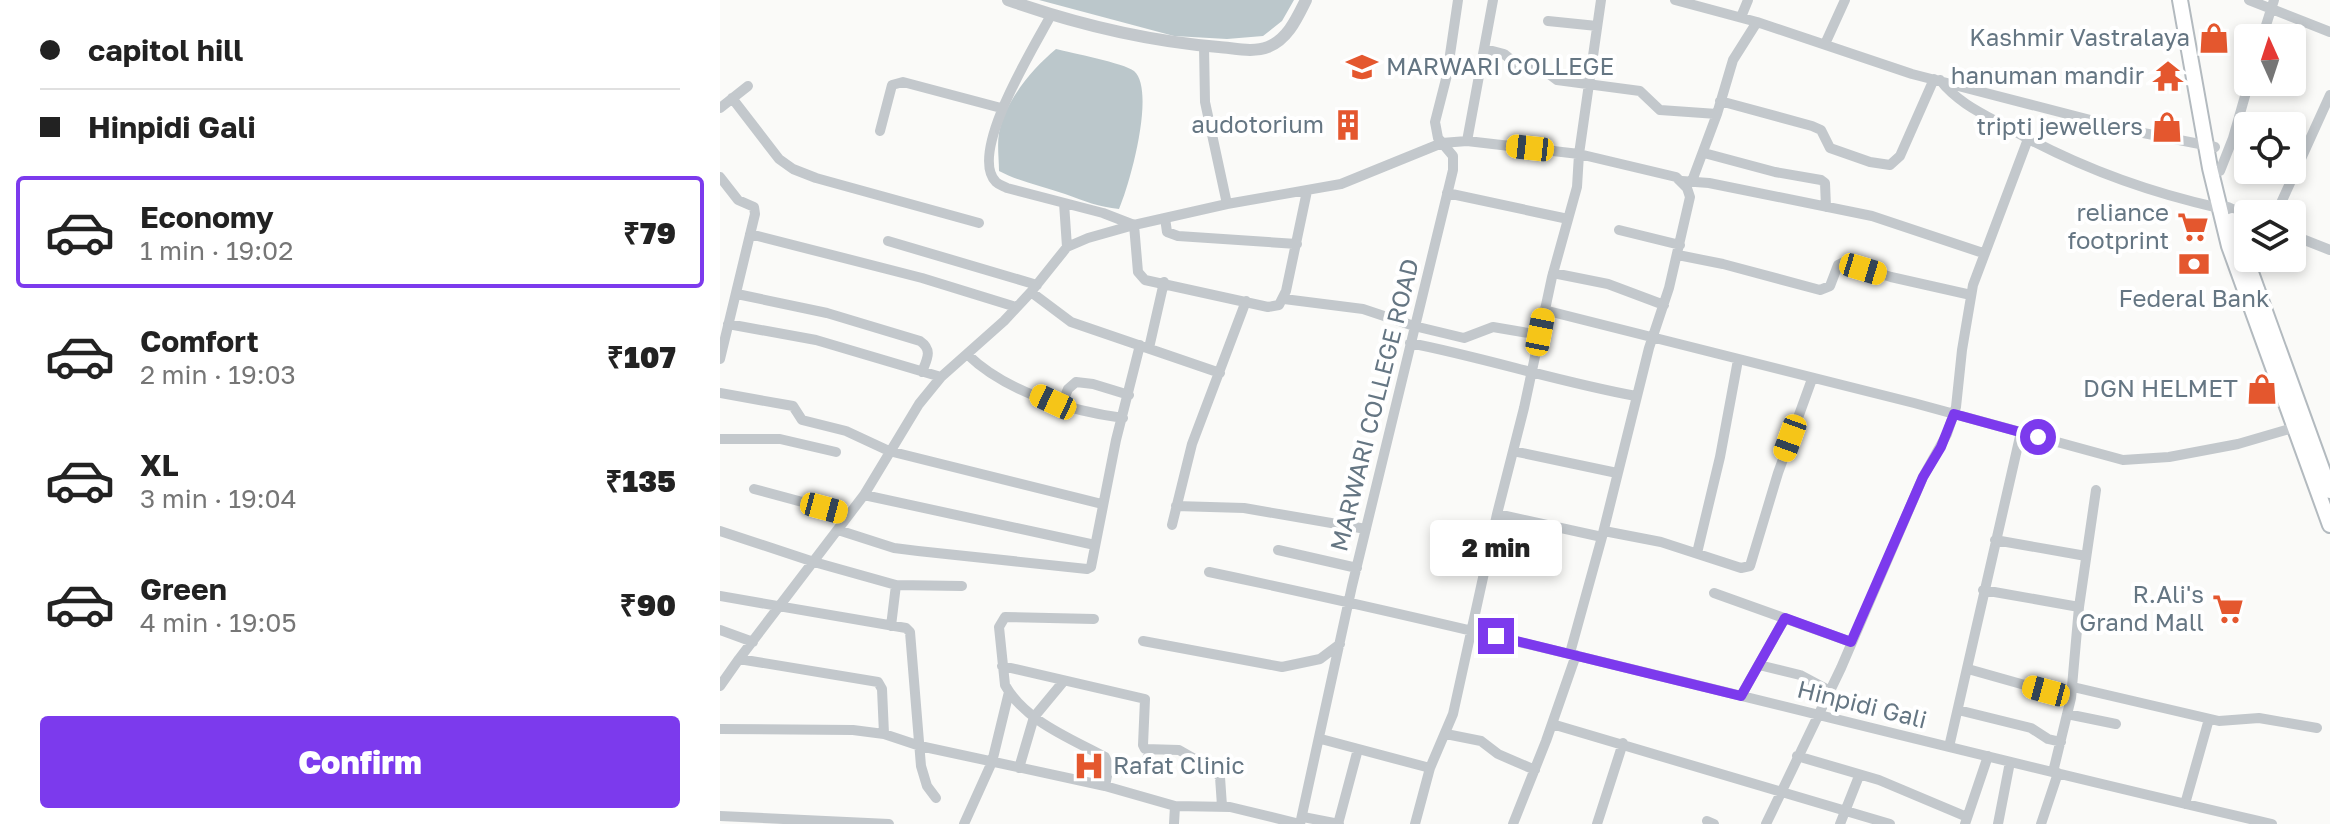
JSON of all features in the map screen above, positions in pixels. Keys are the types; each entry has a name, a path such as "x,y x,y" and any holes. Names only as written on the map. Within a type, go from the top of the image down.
{"main road":[{"path":"2180,0 2236,267 2330,525"},
{"path":"2189,0 2211,147 2220,171 2223,208 2330,491"}],"street":[{"path":"1008,0 1051,15 1150,39 1251,49 1269,46 1287,33 1306,0"},
{"name":"MARWARI COLLEGE ROAD","path":"1301,821 1349,602 1454,161 1436,132 1435,122 1447,75 1458,0"},
{"path":"1467,141 1493,0"},
{"path":"1415,824 1430,768 1446,734 1532,374 1544,310 1577,187 1601,0"},
{"path":"1675,0 1741,17 1937,80 2133,131 2211,147"},
{"path":"1741,17 1748,0"},
{"path":"1825,44 1845,0"},
{"path":"2249,0 2272,4 2330,32"},
{"path":"2266,24 2272,4"},
{"path":"1051,15 1001,108 989,162 995,182 1134,225"},
{"path":"1548,21 1597,26"},
{"path":"1513,824 1552,724 1573,654 1636,396 1679,250 1690,197 1687,181 1704,153 1733,60 1757,22"},
{"path":"1204,46 1205,102 1227,204"},
{"path":"1485,49 1509,55 1526,70 1549,74 1562,81 1640,91 1660,110 1717,114"},
{"path":"1720,101 1812,126 1821,130 1830,148 1870,162 1890,165 1905,147 1937,80"},
{"path":"1937,80 1951,94 2028,139 2100,174 2174,198 2234,212"},
{"path":"880,131 892,85 896,83 903,82 1001,108"},
{"path":"720,108 748,86"},
{"path":"2282,200 2330,95"},
{"path":"2220,171 2245,96"},
{"path":"732,98 779,159 793,169 979,223"},
{"path":"1766,824 1830,691 1923,477 1941,447 1954,414 1971,295 1983,253 2028,139"},
{"path":"720,686 864,495 924,397 941,377 1016,307 1067,247 1088,238 1227,204 1307,191 1354,179 1442,143 1467,141 1579,154 1687,181 1826,207 1904,225 1983,253"},
{"path":"1704,153 1775,172 1821,180 1825,183 1826,207"},
{"path":"720,177 738,200 754,207 755,214 720,359"},
{"path":"1134,225 1140,277 1274,306 1282,304 1284,299 1307,191"},
{"path":"1447,193 1568,219"},
{"path":"1064,203 1067,247"},
{"path":"1165,218 1167,232 1178,236 1297,244"},
{"path":"1619,230 1723,264 1820,290 1830,286 1838,265 1844,262 1891,277 1971,295"},
{"path":"750,234 922,278 1016,307"},
{"path":"888,241 1034,288 1071,322 1220,373"},
{"path":"2306,241 2330,250"},
{"path":"1553,273 1608,284 1664,305"},
{"path":"838,530 906,550 1087,569 1093,562 1102,504 1129,395 1164,282"},
{"path":"737,294 827,313 920,341 927,345 929,352 922,372"},
{"path":"1284,299 1363,309 1464,338 1493,327 1540,335"},
{"path":"1172,525 1192,444 1246,301"},
{"path":"1544,310 1954,414 2109,457 2143,460 2258,440 2296,427"},
{"path":"728,324 816,340 941,377"},
{"path":"1410,343 1636,396"},
{"path":"968,355 987,371 1061,406 1123,418"},
{"path":"1697,553 1720,457 1738,360"},
{"path":"1497,514 1661,542 1741,568 1750,566 1778,473 1812,379"},
{"path":"1061,406 1068,389 1076,382 1129,395"},
{"path":"720,393 793,406 802,420 846,431 889,451 1102,504"},
{"path":"1949,747 2021,432"},
{"path":"720,439 780,439 836,452"},
{"path":"1513,451 1617,473"},
{"path":"754,489 847,514"},
{"path":"2041,824 2056,773 2072,692 2079,607 2096,490"},
{"path":"864,495 1095,545"},
{"path":"1176,506 1244,508 1366,529"},
{"path":"720,531 896,585 962,586"},
{"path":"1995,540 2086,556"},
{"path":"1278,550 1357,568"},
{"name":"Hinpidi Gali","path":"1209,572 1573,654 2272,824"},
{"path":"891,626 896,585"},
{"path":"1983,590 2079,607"},
{"path":"1714,593 1851,642"},
{"path":"720,596 906,628 913,639 912,662 923,777 936,798"},
{"path":"1094,619 1005,617 999,627 1002,666 1009,692 1034,717 1105,757 1109,766 1105,786"},
{"path":"1741,696 1785,618"},
{"path":"720,630 753,642"},
{"path":"1143,641 1282,667 1320,659 1340,644"},
{"path":"739,659 878,682 882,689 884,734"},
{"path":"1759,665 1800,675 1830,691"},
{"path":"1002,666 1145,699 1143,745 1150,751 1179,750 1214,770 1220,777 1222,806"},
{"path":"1968,669 2072,692 2119,696 2209,719 2234,721 2259,718 2317,728"},
{"path":"1019,768 1034,717 1063,682"},
{"path":"967,823 992,762 1009,692"},
{"path":"1958,710 2031,728 2048,739 2061,742"},
{"path":"2067,714 2116,724"},
{"path":"2185,804 2209,719"},
{"path":"1552,724 1890,824"},
{"path":"720,729 853,730 884,734 920,746 1105,786 1175,806 1222,806 1301,821 1339,824 1358,749"},
{"path":"1446,734 1481,741 1498,754 1535,770"},
{"path":"1321,739 1430,768"},
{"path":"1597,824 1623,743"},
{"path":"1109,766 1139,768 1145,764 1150,751"},
{"path":"1797,756 1879,780 1966,820 1988,756"},
{"path":"1998,824 2010,762"},
{"path":"1840,824 1859,776"},
{"path":"1174,824 1175,806"},
{"path":"720,816 889,824"}],"shaded area":[{"path":"1039,0 1294,0 1282,21 1263,36 1227,39 1174,36"},
{"path":"1056,49 1128,68 1140,81 1142,116 1139,138 1119,209 1092,203 999,171 999,133 1007,109 1029,76"}],"place":[{"name":"Kashmir Vastralaya","path":"2214,38"},
{"name":"MARWARI COLLEGE","path":"1362,67"},
{"name":"hanuman mandir","path":"2168,76"},
{"name":"audotorium","path":"1348,125"},
{"name":"tripti jewellers","path":"2167,127"},
{"name":"reliance footprint","path":"2193,227"},
{"name":"Federal Bank","path":"2194,264"},
{"name":"DGN HELMET","path":"2262,389"},
{"name":"R.Ali's Grand Mall","path":"2228,609"},
{"name":"Rafat Clinic","path":"1089,766"}],"route":[{"path":"1496,636 1741,696 1785,618 1851,642 1902,523 1941,447 1954,414 2038,437"}]}
